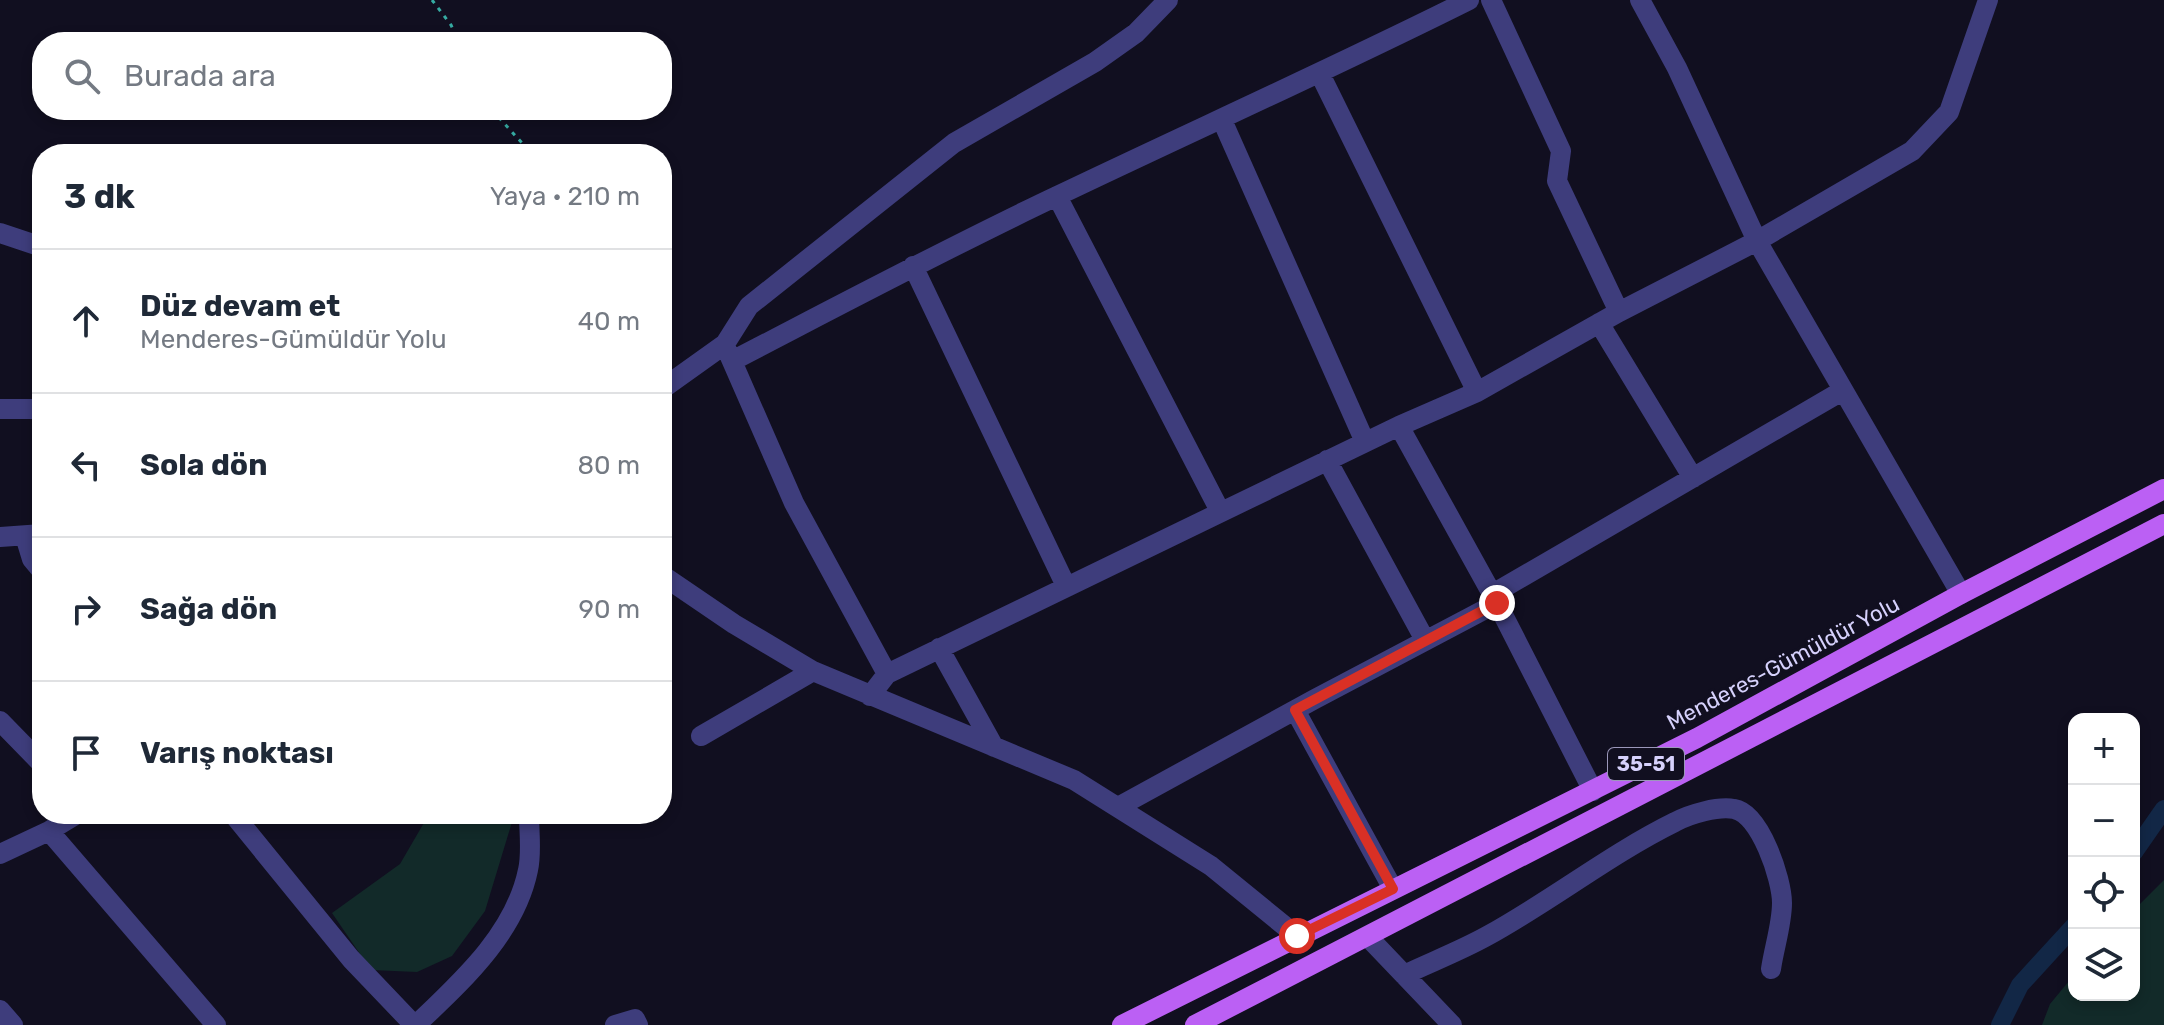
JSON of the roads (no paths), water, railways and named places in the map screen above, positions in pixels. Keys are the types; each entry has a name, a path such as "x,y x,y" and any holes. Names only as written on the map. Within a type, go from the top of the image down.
{"main road":[{"name":"Menderes-Gümüldür Yolu","path":"1122,1025 1697,738 1961,594 2164,489"},
{"name":"35-51","path":"1195,1025 2164,524"}],"street":[{"path":"887,674 794,503 728,353 749,306 943,152 1095,62 1136,33 1168,0"},
{"path":"672,384 728,353 1320,74 1469,0"},
{"path":"1491,0 1561,151 1557,181 1619,312"},
{"path":"1640,0 1677,68 1757,241 1961,594"},
{"path":"870,696 887,674 1220,511 1477,392 1619,312 1757,241 1912,151 1949,112 1988,0"},
{"path":"1320,74 1477,392"},
{"path":"1222,120 1365,442"},
{"path":"1057,196 1220,511"},
{"path":"0,233 32,244"},
{"path":"913,266 1066,586"},
{"path":"1599,323 1693,478"},
{"path":"1118,807 1425,640 1842,391"},
{"path":"0,409 32,409"},
{"path":"1399,426 1494,599 1593,791"},
{"path":"1327,460 1425,640"},
{"path":"0,537 32,535"},
{"path":"672,582 734,624 813,671 1074,780 1211,866 1297,936"},
{"path":"939,648 994,747"},
{"path":"701,736 813,671"},
{"path":"1295,710 1393,889"},
{"path":"0,721 32,754"},
{"path":"1404,975 1486,937 1678,820 1717,809 1734,809 1747,814 1773,864 1782,904 1771,969"},
{"path":"0,854 61,824"},
{"path":"241,824 351,959 415,1025 466,977 515,913 529,868 529,824"},
{"path":"49,831 216,1025"},
{"path":"1368,937 1452,1025"},
{"path":"0,1010 13,1025"},
{"path":"615,1025 635,1019 638,1025"}],"waterway":[{"path":"2140,843 2164,809"},
{"path":"2000,1025 2020,985 2071,929"}]}
